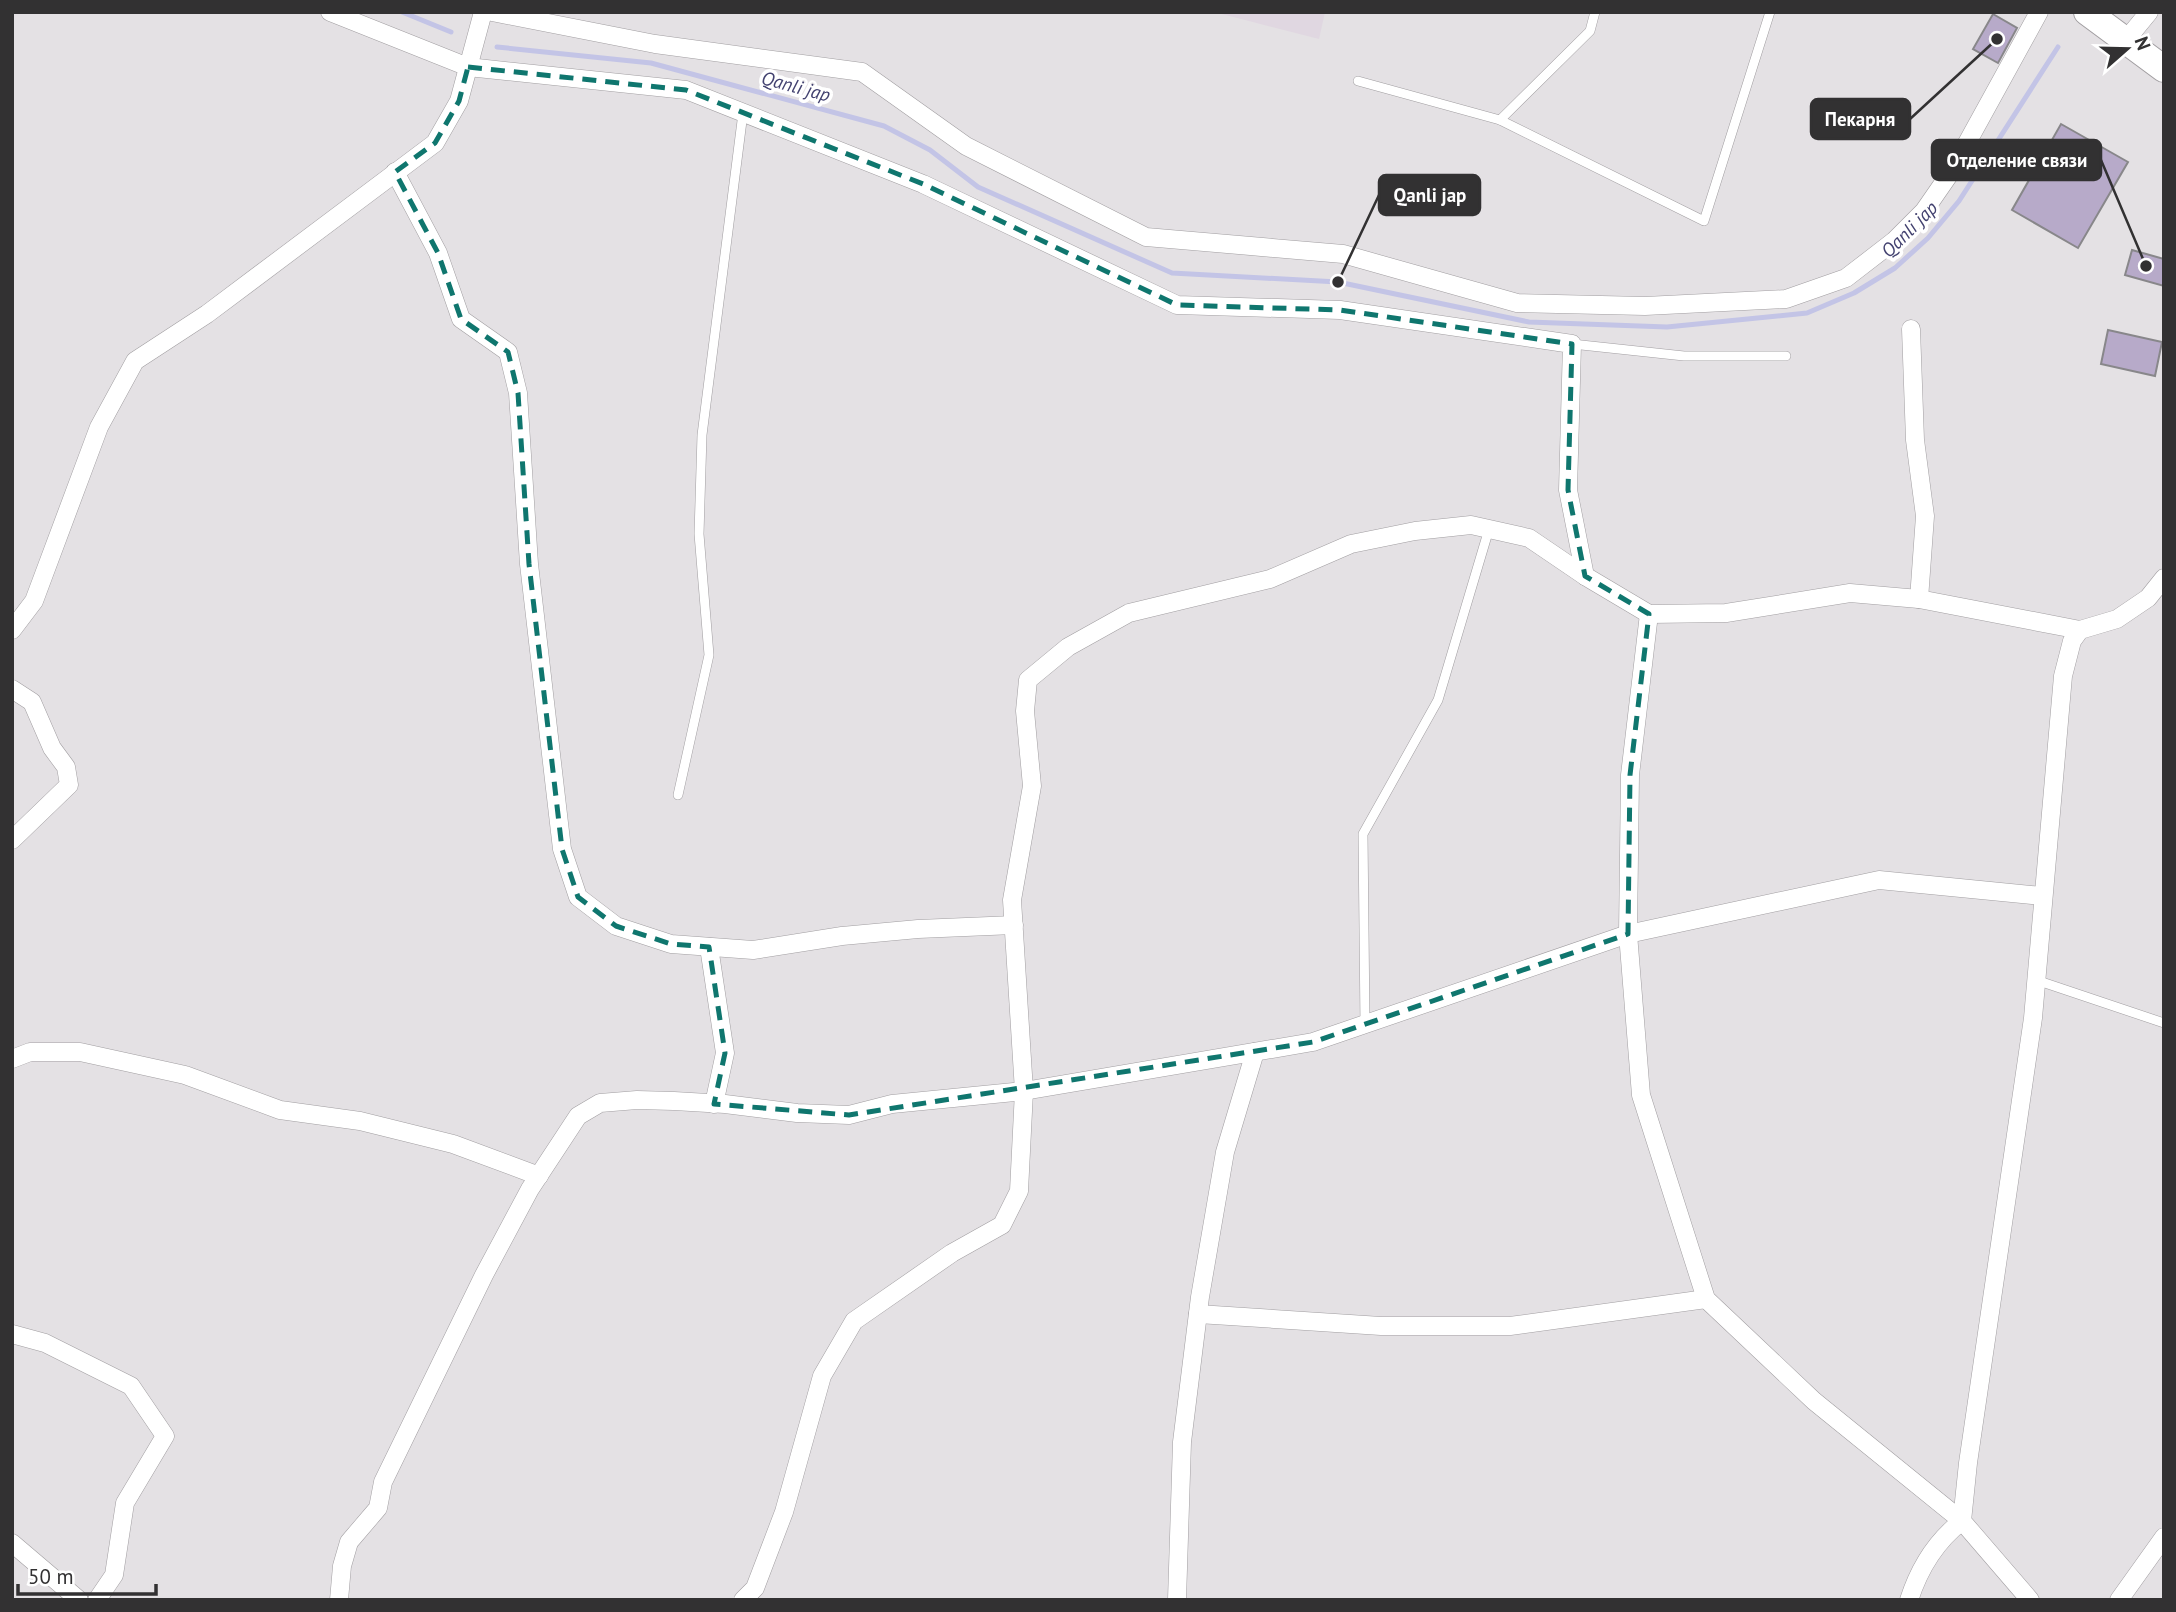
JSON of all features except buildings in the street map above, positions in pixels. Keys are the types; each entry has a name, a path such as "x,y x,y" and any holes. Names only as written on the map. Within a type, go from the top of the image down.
{"main road":[{"path":"2087,12 2164,69"}],"street":[{"path":"330,12 468,66 686,90 923,184 1177,305 1340,310 1573,344 1568,490 1585,576"},
{"path":"12,630 34,601 99,427 135,361 207,314 435,143 459,101 483,12"},
{"path":"492,12 655,44 862,72 966,146 1146,237 1343,254 1517,303 1645,306 1786,299 1846,278 1894,242 1924,211 1951,172 2039,12"},
{"path":"2126,40 2149,12"},
{"path":"395,172 438,253 461,319 508,352 511,362 518,393 529,564 562,849 578,897 616,926 671,944 753,950 842,936 918,929 1013,925"},
{"path":"1911,329 1915,440 1925,516 1919,599"},
{"path":"743,1600 755,1588 784,1512 822,1376 854,1321 952,1253 1002,1225 1019,1191 1024,1091 1012,900 1032,786 1025,711 1028,680 1069,647 1129,613 1270,579 1351,544 1415,531 1471,525 1529,538 1585,576 1649,614 1726,613 1850,593 1919,599 2080,630 2117,619 2148,598 2164,578"},
{"path":"1649,614 1630,775 1628,934 1641,1095 1706,1299 1814,1402 1962,1521 2030,1600"},
{"path":"1892,1600 1911,1594 1918,1573 1946,1533 1962,1521 2032,1018 2063,676 2072,641 2080,630"},
{"path":"12,689 32,702 52,748 66,767 69,785 12,840"},
{"path":"339,1600 342,1566 349,1542 378,1508 383,1482 484,1275 539,1175 578,1116 600,1103 637,1100 849,1115 892,1104 1024,1091 1313,1042 1628,934 1879,880 2042,896"},
{"path":"709,947 725,1053 714,1104"},
{"path":"12,1059 30,1052 80,1052 185,1076 280,1110 360,1121 453,1144 539,1175"},
{"path":"1177,1600 1182,1442 1198,1314 1225,1152 1255,1052"},
{"path":"1198,1314 1381,1326 1510,1326 1706,1299"},
{"path":"12,1334 45,1343 131,1386 165,1436 125,1503 114,1575 97,1600"},
{"path":"2119,1600 2156,1564 2164,1536"},
{"path":"12,1543 79,1600"}],"lane":[{"path":"1500,120 1590,31 1595,12"},
{"path":"1358,81 1500,120 1704,221 1770,12"},
{"path":"678,795 709,655 699,534 702,435 743,113"},
{"path":"1573,344 1685,356 1786,356"},
{"path":"1365,1024 1363,834 1438,700 1489,529"},
{"path":"2036,980 2164,1023"}],"highlighted area":[{"path":"468,67 686,90 923,184 1177,305 1340,310 1572,344 1568,490 1585,576 1649,614 1630,775 1628,934 1313,1042 849,1115 714,1104 725,1053 709,947 671,944 616,926 578,897 562,849 529,564 518,393 508,352 461,319 438,253 395,172 435,143 459,101"}],"shaded area":[{"path":"1214,12 1325,12 1319,39"}],"waterway":[{"path":"402,12 451,32"},
{"name":"Qanli jap","path":"497,47 651,63 884,126 930,150 978,187 1172,273 1338,282 1529,322 1667,327 1807,313 1854,293 1895,268 1928,238 1959,201 2058,47"}],"place":[{"name":"Пекарня","path":"1997,39"},
{"name":"Отделение связи","path":"2146,266"},
{"name":"Qanli jap","path":"1338,282"}]}
